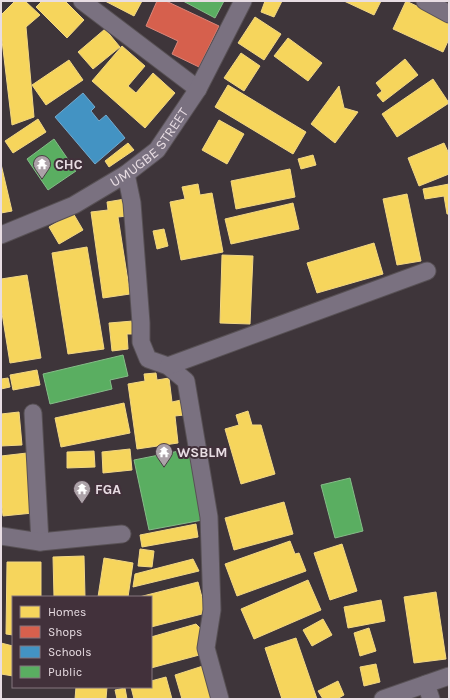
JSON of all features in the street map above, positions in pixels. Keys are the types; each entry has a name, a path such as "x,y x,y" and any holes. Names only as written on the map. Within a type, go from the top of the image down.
{"street":[{"path":"82,1 198,89"},
{"name":"UMUGBE STREET","path":"1,235 74,205 126,174 158,150 198,89 243,1"},
{"path":"425,1 449,14"},
{"path":"126,174 132,204 141,323 141,342 148,359 168,366 186,381 209,517 212,610 206,648 220,699"},
{"path":"168,366 427,271"},
{"path":"33,413 40,542"},
{"path":"1,536 40,542 122,534"},
{"path":"383,699 428,691 449,676"}],"building: Homes":[{"path":"15,1 25,1 40,15 26,27 34,117 12,125 1,32 1,15"},
{"path":"42,1 65,1 84,20 67,38 36,7"},
{"path":"105,1 142,1 134,16"},
{"path":"265,1 282,1 274,17 261,12"},
{"path":"344,1 381,1 374,15"},
{"path":"406,1 449,21 449,39 443,52 393,29"},
{"path":"255,17 281,34 264,60 238,43"},
{"path":"105,29 120,47 93,69 78,52"},
{"path":"288,38 322,63 308,81 274,56"},
{"path":"122,46 145,66 128,86 136,93 153,73 175,93 145,128 92,81"},
{"path":"241,53 260,66 244,91 224,78"},
{"path":"405,59 418,75 383,102 377,95 382,91 376,83"},
{"path":"69,60 83,80 46,105 32,85"},
{"path":"433,79 449,103 397,137 382,114"},
{"path":"228,85 306,132 293,154 215,107"},
{"path":"339,86 344,108 358,112 335,143 311,124"},
{"path":"38,119 46,132 13,153 5,141"},
{"path":"219,120 244,134 227,164 202,150"},
{"path":"128,143 134,150 109,167 105,161"},
{"path":"444,143 449,154 449,174 419,186 408,158"},
{"path":"313,155 316,165 301,169 298,159"},
{"path":"1,164 12,211 1,213"},
{"path":"290,169 295,197 236,209 231,181"},
{"path":"198,184 200,195 212,193 223,252 181,260 170,202 185,199 182,187"},
{"path":"449,184 449,214 447,214 444,196 425,199 423,189"},
{"path":"407,194 421,261 397,265 383,199"},
{"path":"125,199 128,216 118,217 130,294 103,298 91,212 108,210 107,202"},
{"path":"293,203 299,229 231,244 225,219"},
{"path":"73,213 83,230 59,244 49,227"},
{"path":"164,229 168,246 157,249 153,231"},
{"path":"374,243 383,274 317,293 307,263"},
{"path":"87,247 104,349 68,354 52,253"},
{"path":"222,255 253,256 250,324 220,323"},
{"path":"27,275 41,358 10,363 1,307 1,279"},
{"path":"133,321 134,334 127,334 128,349 112,351 109,323"},
{"path":"37,370 40,385 13,390 10,375"},
{"path":"156,373 157,380 169,378 172,402 181,400 184,415 175,416 178,443 137,449 128,384 145,381 144,374"},
{"path":"8,378 10,387 1,389 1,379"},
{"path":"124,403 130,433 61,447 55,418"},
{"path":"248,411 252,425 261,425 275,474 241,484 225,429 239,425 236,415"},
{"path":"19,412 22,445 1,446 1,414"},
{"path":"130,449 132,470 103,473 102,452"},
{"path":"94,451 95,467 67,468 67,452"},
{"path":"27,453 33,513 3,516 1,499 1,456"},
{"path":"284,502 293,534 234,550 225,518"},
{"path":"196,524 198,537 142,547 140,535"},
{"path":"290,541 295,554 299,553 306,571 237,596 225,564"},
{"path":"342,544 357,591 330,600 314,553"},
{"path":"140,549 154,551 152,567 138,566"},
{"path":"84,556 85,596 54,596 53,557"},
{"path":"104,558 133,563 128,596 98,596"},
{"path":"193,559 199,571 133,587 135,574"},
{"path":"7,562 41,562 41,596 12,596 12,635 6,634"},
{"path":"308,580 321,610 254,639 241,609"},
{"path":"198,582 206,613 152,627 152,596 143,596"},
{"path":"436,592 446,659 414,663 404,597"},
{"path":"381,600 385,621 348,628 344,607"},
{"path":"323,619 332,635 312,646 303,630"},
{"path":"196,624 206,634 203,654 152,668 152,637"},
{"path":"369,628 376,651 360,656 354,633"},
{"path":"296,638 317,699 282,699 265,648"},
{"path":"1,643 12,646 12,676 1,674"},
{"path":"376,664 380,682 364,686 360,667"},
{"path":"206,665 216,699 182,699 175,675"},
{"path":"166,677 172,699 134,699 131,688 152,688 152,681"},
{"path":"338,681 344,695 337,699 323,699 318,691"},
{"path":"76,688 107,688 106,699 75,699"},
{"path":"125,688 127,699 117,699 115,690"}],"building: Shops":[{"path":"157,1 166,1 219,26 199,67 172,54 178,41 146,26"}],"building: Schools":[{"path":"83,93 95,107 91,111 99,121 106,115 125,138 95,164 55,117"}],"building: Public":[{"path":"183,1 224,1 215,18"},
{"path":"54,139 76,171 48,190 27,159"},
{"path":"123,355 128,376 110,380 112,389 50,404 43,374"},
{"path":"194,448 208,519 149,530 134,460"},
{"path":"350,478 363,531 335,538 321,485"}],"place":[{"name":"CHC","path":"42,179"},
{"name":"WSBLM","path":"164,467"},
{"name":"FGA","path":"82,504"}]}
